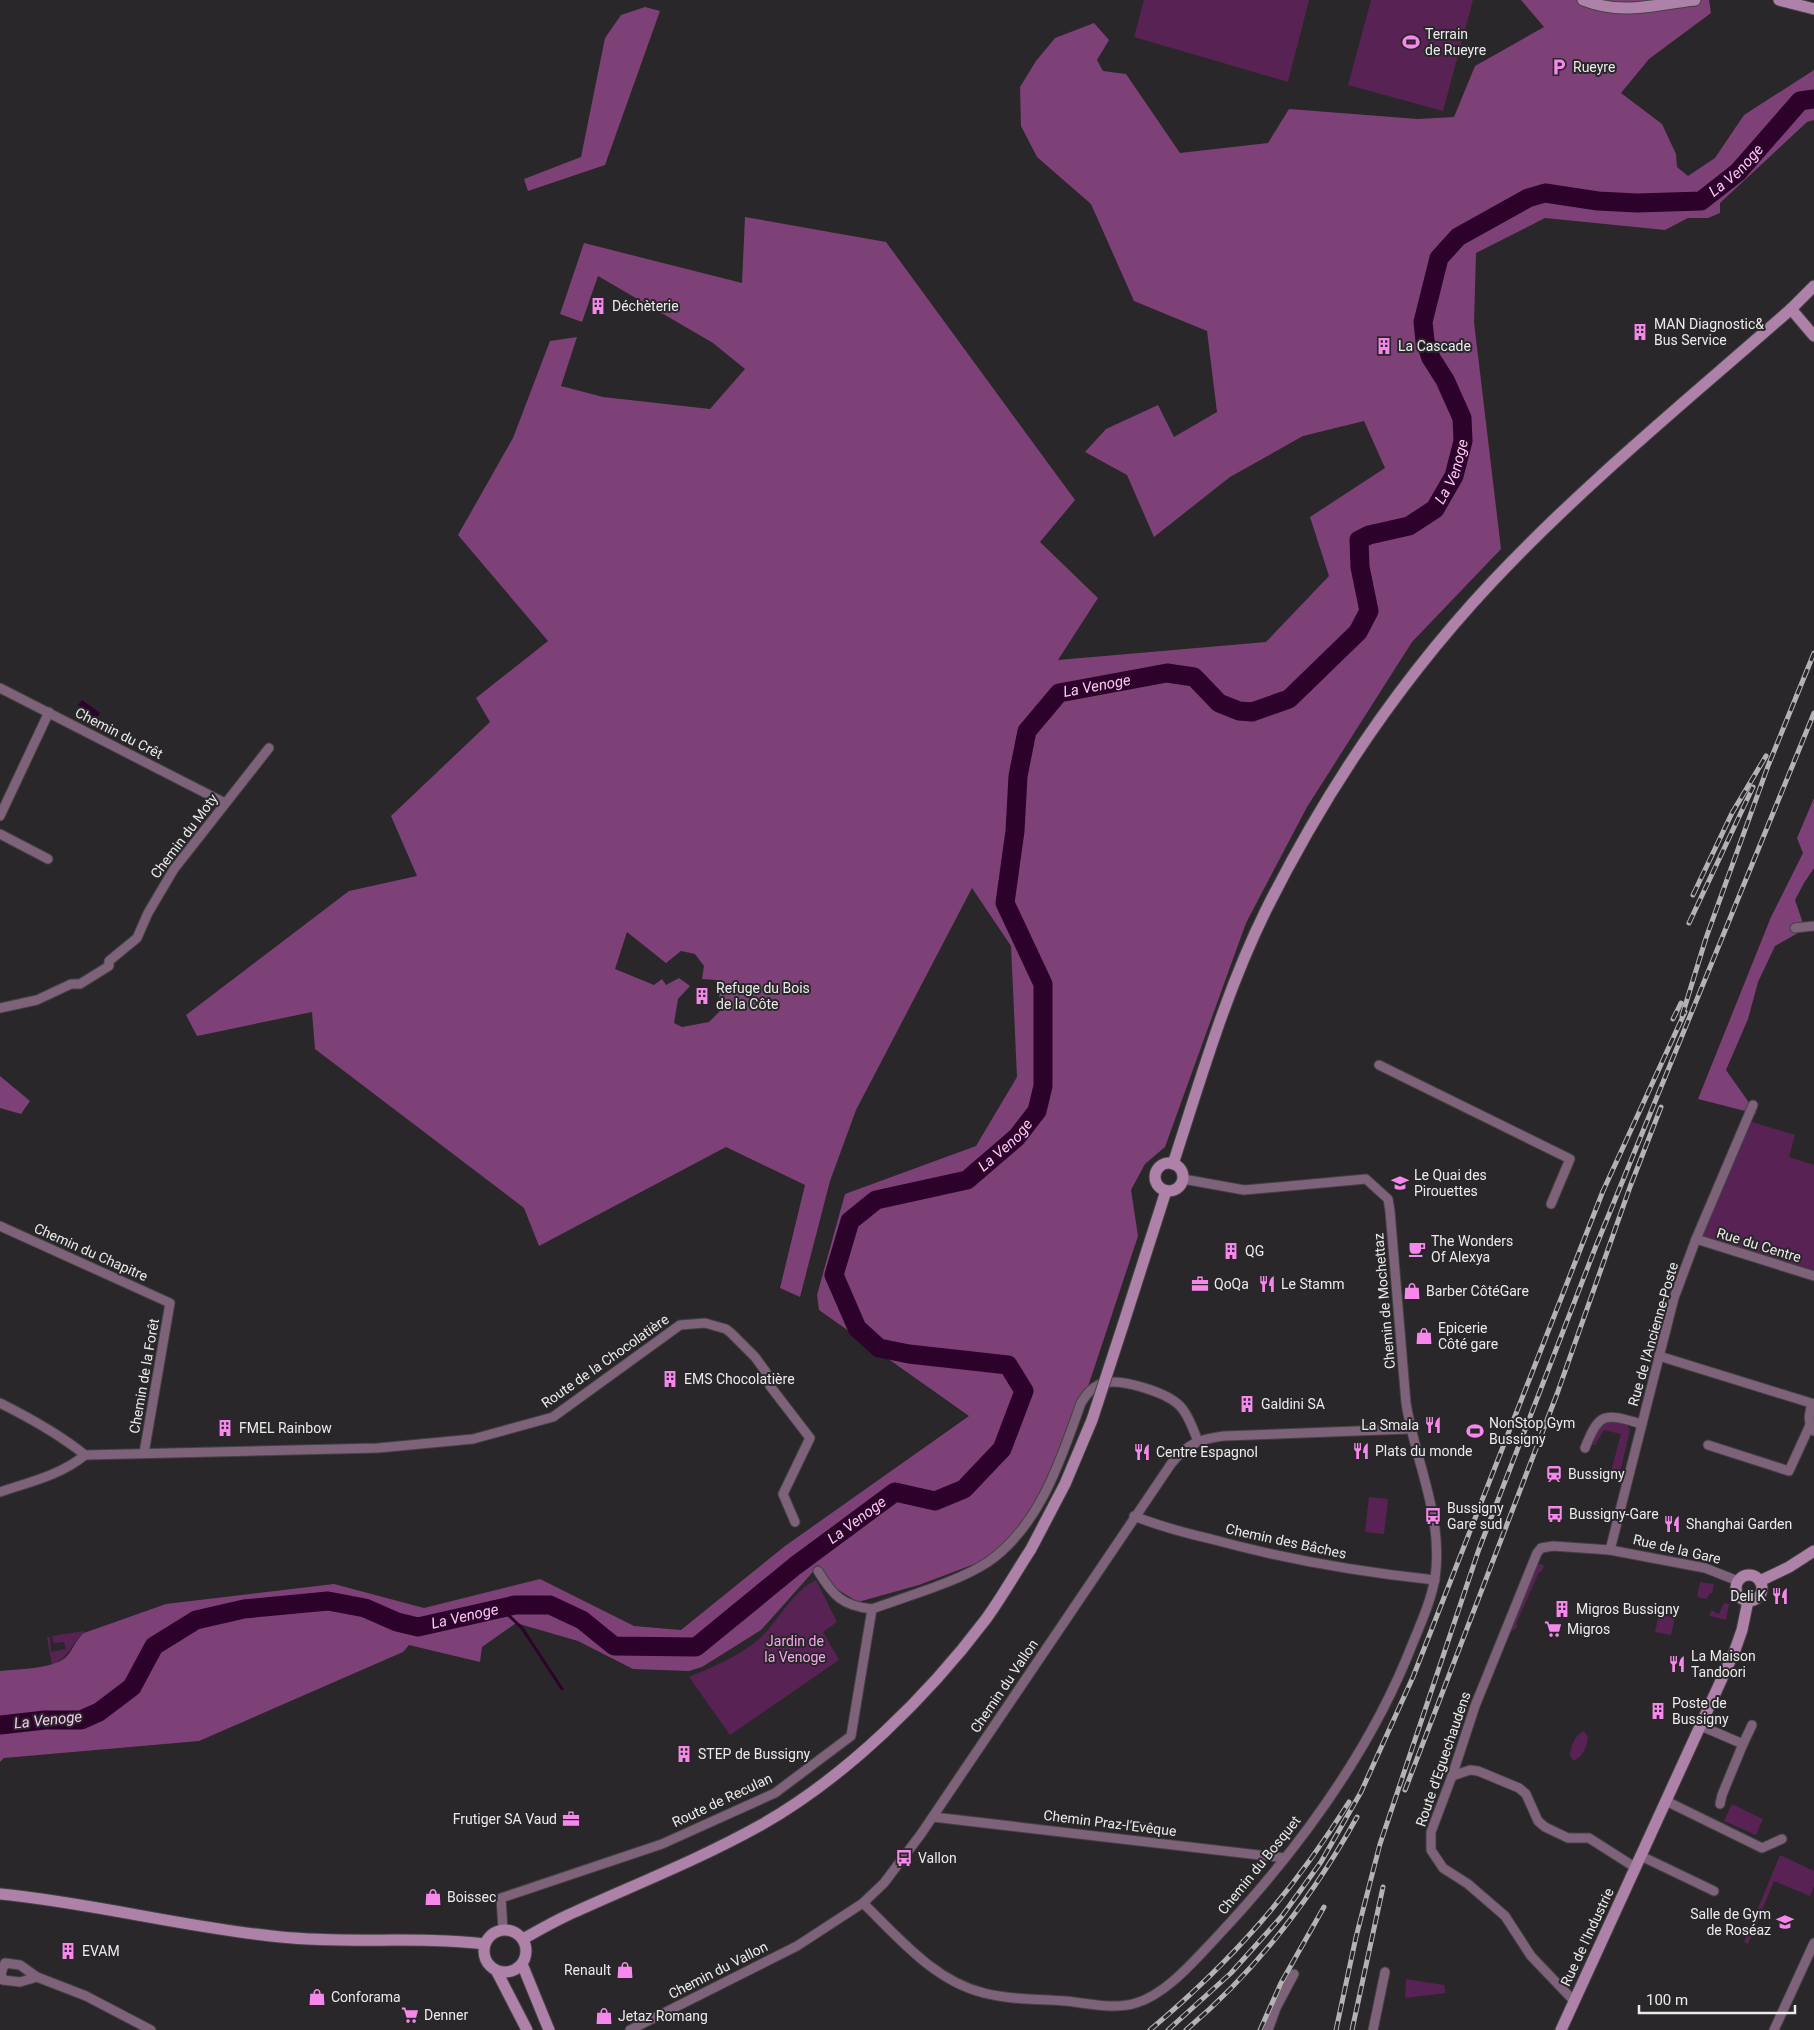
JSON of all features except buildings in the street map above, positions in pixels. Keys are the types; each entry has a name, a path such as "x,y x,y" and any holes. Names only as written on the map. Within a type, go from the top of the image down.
{"main road":[{"path":"1583,0 1597,5 1622,9 1695,0"},
{"path":"1779,0 1814,9"},
{"path":"1173,1164 1223,1011 1243,960 1266,911 1298,849 1359,750 1416,671 1491,583 1552,520 1791,309 1814,286"},
{"path":"1791,309 1814,336"},
{"path":"1168,1163 1173,1164 1180,1170 1183,1179 1182,1183 1175,1190 1166,1191 1156,1183 1155,1174 1160,1166 1168,1163"},
{"path":"523,1939 574,1912 702,1856 763,1824 808,1794 857,1756 910,1707 949,1665 987,1618 1030,1549 1065,1484 1092,1420 1166,1191"},
{"path":"1760,1581 1789,1567 1814,1551"},
{"path":"1751,1575 1760,1581 1762,1590 1757,1598 1748,1601 1738,1596 1736,1586 1741,1577 1751,1575"},
{"name":"Rue de l'Industrie","path":"1561,2030 1701,1726 1742,1630 1748,1601"},
{"path":"0,1894 56,1901 244,1933 356,1941 439,1940 485,1944"},
{"path":"527,2030 496,1970 487,1962 484,1950 485,1944 492,1934 503,1929 514,1931 523,1939 526,1952 522,1964 548,2030"},
{"path":"496,1970 510,1971 522,1964"}],"street":[{"name":"Chemin du Crêt","path":"0,688 225,803"},
{"path":"0,816 49,712"},
{"name":"Chemin du Moty","path":"0,1008 37,1000 72,984 80,984 109,966 109,961 137,938 148,913 174,869 269,748"},
{"path":"0,834 48,859"},
{"path":"1794,928 1814,926"},
{"path":"1379,1066 1570,1159 1551,1204"},
{"name":"Rue de l'Ancienne-Poste","path":"1610,1550 1674,1298 1696,1239 1753,1105"},
{"name":"Chemin de Mochettaz","path":"1183,1179 1244,1190 1366,1179 1388,1199 1406,1403 1410,1429"},
{"name":"Chemin du Chapitre","path":"0,1226 170,1303"},
{"name":"Rue du Centre","path":"1696,1239 1814,1276"},
{"name":"Chemin de la Forêt","path":"144,1453 170,1303"},
{"name":"Route de la Chocolatière","path":"85,1455 378,1448 472,1439 553,1417 680,1325 705,1323 726,1329 755,1357 766,1372 770,1386 810,1438 784,1494 795,1522"},
{"path":"1658,1356 1813,1404 1809,1414 1812,1428 1789,1471 1708,1445"},
{"path":"818,1571 828,1587 839,1599 856,1607 872,1609 968,1573 988,1562 1008,1546 1033,1513 1050,1484 1081,1403 1094,1388 1101,1384 1113,1382 1128,1384 1172,1400 1185,1413 1198,1441"},
{"path":"0,1402 61,1437 85,1455 74,1464 58,1472 0,1492"},
{"path":"1585,1448 1593,1428 1601,1419 1614,1417 1642,1424"},
{"name":"Chemin du Vallon","path":"630,2030 797,1946 863,1903 893,1872 933,1816 1134,1516 1179,1454 1188,1446 1198,1441 1224,1436 1410,1429"},
{"name":"Chemin du Bosquet","path":"863,1903 928,1965 958,1984 984,1994 1119,2006 1148,1999 1184,1972 1247,1906 1338,1787 1402,1671 1427,1608 1435,1580 1438,1549 1434,1516 1410,1429"},
{"name":"Chemin des Bâches","path":"1134,1516 1154,1524 1256,1552 1381,1575 1435,1580"},
{"name":"Route d'Eguechaudens","path":"1574,2001 1531,1956 1505,1916 1468,1884 1443,1868 1431,1850 1430,1832 1452,1776 1475,1706 1537,1553 1541,1548 1553,1546 1610,1550"},
{"name":"Rue de la Gare","path":"1610,1550 1705,1568 1738,1581"},
{"name":"Route de Reculan","path":"503,1929 501,1898 662,1844 775,1792 851,1736 872,1609"},
{"path":"1720,1804 1722,1795 1752,1725"},
{"path":"1701,1726 1743,1744"},
{"path":"1452,1776 1470,1770 1478,1771 1519,1788 1526,1794 1538,1821 1545,1827 1568,1838 1589,1838 1636,1868"},
{"path":"1666,1801 1762,1848 1782,1839"},
{"name":"Chemin Praz-l'Evêque","path":"933,1816 1285,1858"},
{"path":"1640,1856 1714,1891"},
{"path":"1774,2030 1814,1943"},
{"path":"1373,2030 1385,1972"},
{"path":"1268,2030 1276,2008 1294,1974"},
{"path":"37,1977 86,1996 151,2030"}],"green space":[{"path":"1144,0 1309,0 1288,82 1134,37"},
{"name":"Terrain de Rueyre","path":"1371,0 1473,0 1443,111 1348,85"},
{"path":"1749,1121 1795,1135 1789,1157 1814,1165 1814,1271 1702,1236"},
{"path":"1611,1421 1627,1425 1630,1430 1618,1481 1609,1479 1621,1434 1604,1430 1595,1445 1593,1445 1600,1427"},
{"path":"1369,1497 1388,1499 1384,1534 1365,1532"},
{"path":"1541,1564 1544,1566 1541,1572 1539,1572 1516,1624 1517,1627 1510,1633 1535,1568"},
{"name":"Jardin de la Venoge","path":"816,1580 837,1622 823,1632 839,1660 730,1735 689,1677 730,1658 758,1640 801,1590"},
{"path":"1700,1582 1714,1584 1712,1593 1710,1593 1707,1599 1697,1597"},
{"path":"1724,1603 1729,1604 1726,1620 1710,1616 1711,1610 1719,1614"},
{"path":"1659,1614 1675,1618 1671,1635 1655,1632"},
{"path":"84,1631 64,1657 52,1665 47,1637 50,1637 51,1652 66,1649 64,1642 54,1643 52,1636"},
{"path":"1584,1731 1588,1737 1585,1748 1582,1754 1573,1761 1570,1755 1572,1744 1578,1735"},
{"path":"1732,1804 1763,1819 1756,1835 1724,1821"},
{"path":"1780,1855 1814,1871 1814,1886 1810,1896 1774,1881 1748,1944 1744,1942"},
{"path":"1406,1979 1444,1985 1446,1993 1405,1998"}],"shaded area":[{"path":"1521,0 1709,0 1711,13 1649,59 1621,93 1662,124 1676,154 1677,167 1688,176 1715,158 1744,115 1814,70 1814,120 1807,122 1720,203 1720,213 1708,218 1688,218 1665,230 1545,218 1476,253 1474,322 1501,549 1412,642 1307,807 1246,923 1165,1147 1145,1164 1131,1190 1138,1236 1063,1462 1018,1529 985,1560 919,1585 858,1602 835,1588 819,1565 761,1630 702,1667 689,1671 633,1669 578,1641 516,1623 482,1647 480,1662 409,1645 403,1652 199,1741 4,1758 0,1762 0,1671 34,1668 59,1662 68,1655 84,1633 166,1604 334,1584 424,1608 540,1579 634,1626 681,1630 785,1546 969,1416 819,1310 817,1295 845,1194 976,1146 1017,1077 1011,946 972,888 856,1110 830,1181 800,1297 780,1288 805,1185 726,1147 539,1246 524,1208 315,1049 312,1012 197,1036 186,1015 349,891 417,876 391,816 490,722 476,698 548,641 458,535 513,438 550,341 577,337 561,386 603,397 710,409 745,369 713,343 598,276 582,322 560,314 584,243 742,283 745,217 886,242 1075,500 1040,542 1098,598 1058,660 1266,642 1329,576 1310,517 1385,468 1364,421 1303,436 1230,477 1154,537 1127,475 1085,452 1106,429 1158,405 1174,437 1217,412 1207,331 1134,301 1091,204 1037,157 1021,126 1020,87 1036,61 1055,38 1094,23 1109,40 1097,60 1103,71 1126,74 1180,153 1268,143 1289,109 1418,119 1454,117 1475,66 1544,27","holes":["627,932 666,963 681,951 695,954 704,966 702,979 716,980 722,1009 709,1022 682,1027 674,1023 678,999 690,986 679,978 666,985 662,979 654,985 615,969"]},
{"path":"645,7 660,11 605,165 528,191 524,179 581,157 605,38 621,15"},
{"path":"82,700 100,713 96,719 78,705"},
{"path":"1814,798 1814,868 1795,900 1805,929 1775,946 1758,982 1748,1019 1726,1070 1757,1114 1698,1099 1771,917 1803,853 1797,838"},
{"path":"0,1076 30,1101 21,1114 0,1108"}],"waterway":[{"name":"La Venoge","path":"0,1725 45,1720 81,1720 99,1712 132,1687 154,1646 196,1620 244,1609 328,1601 365,1608 397,1622 418,1627 515,1605 550,1605 582,1620 614,1646 696,1647 795,1566 895,1492 935,1501 964,1489 1002,1449 1024,1391 1008,1365 909,1354 879,1348 857,1328 834,1275 850,1221 876,1200 967,1180 1017,1137 1037,1111 1043,1086 1043,984 1005,903 1015,831 1018,776 1027,731 1059,693 1167,673 1194,677 1219,703 1239,711 1252,712 1289,699 1358,632 1369,611 1360,567 1359,540 1369,535 1409,526 1435,509 1454,476 1463,441 1462,418 1445,380 1431,358 1425,341 1423,322 1439,258 1458,237 1528,198 1545,193 1598,201 1637,203 1701,201 1738,172 1800,101 1814,99"},
{"path":"502,1609 522,1628 562,1689"}],"railway":[{"path":"1682,1016 1706,938 1768,766 1814,653"},
{"path":"1336,2030 1356,1937 1380,1844 1479,1549 1596,1246 1814,713"},
{"path":"1693,895 1732,813 1766,756"},
{"path":"1689,923 1753,787"},
{"path":"1673,1019 1681,1003"},
{"path":"1168,2030 1231,1973 1282,1916 1321,1862 1361,1792 1413,1677 1603,1191 1685,1012"},
{"path":"1405,1790 1557,1394 1630,1187 1661,1107"},
{"path":"1150,2030 1208,1978 1259,1924 1283,1896 1349,1802"},
{"path":"1186,2030 1236,1983 1281,1931 1321,1876 1357,1817"},
{"path":"1352,2030 1383,1887"},
{"path":"1260,2030 1281,1983 1324,1907"}],"place":[{"name":"Terrain de Rueyre","path":"1411,42"},
{"name":"Rueyre","path":"1559,67"},
{"name":"Déchèterie","path":"598,306"},
{"name":"MAN Diagnostic& Bus Service","path":"1640,332"},
{"name":"La Cascade","path":"1384,346"},
{"name":"Refuge du Bois de la Côte","path":"702,996"},
{"name":"Le Quai des Pirouettes","path":"1400,1183"},
{"name":"The Wonders Of Alexya","path":"1417,1249"},
{"name":"QG","path":"1231,1251"},
{"name":"QoQa","path":"1200,1284"},
{"name":"Le Stamm","path":"1267,1284"},
{"name":"Barber CôtéGare","path":"1412,1291"},
{"name":"Epicerie Côté gare","path":"1424,1336"},
{"name":"EMS Chocolatière","path":"670,1379"},
{"name":"Galdini SA","path":"1247,1404"},
{"name":"La Smala","path":"1433,1425"},
{"name":"FMEL Rainbow","path":"225,1428"},
{"name":"NonStop Gym Bussigny","path":"1475,1431"},
{"name":"Plats du monde","path":"1361,1451"},
{"name":"Centre Espagnol","path":"1142,1452"},
{"name":"Bussigny","path":"1554,1474"},
{"name":"Bussigny-Gare","path":"1555,1514"},
{"name":"Bussigny Gare sud","path":"1433,1516"},
{"name":"Shanghai Garden","path":"1672,1524"},
{"name":"Deli K","path":"1780,1596"},
{"name":"Migros Bussigny","path":"1562,1609"},
{"name":"Migros","path":"1553,1629"},
{"name":"La Maison Tandoori","path":"1677,1664"},
{"name":"Poste de Bussigny","path":"1658,1711"},
{"name":"STEP de Bussigny","path":"684,1754"},
{"name":"Frutiger SA Vaud","path":"571,1819"},
{"name":"Vallon","path":"904,1858"},
{"name":"Boissec","path":"433,1897"},
{"name":"Salle de Gym de Roséaz","path":"1785,1922"},
{"name":"EVAM","path":"68,1951"},
{"name":"Renault","path":"625,1970"},
{"name":"Conforama","path":"317,1997"},
{"name":"Denner","path":"410,2015"},
{"name":"Jetaz Romang","path":"604,2016"}]}
